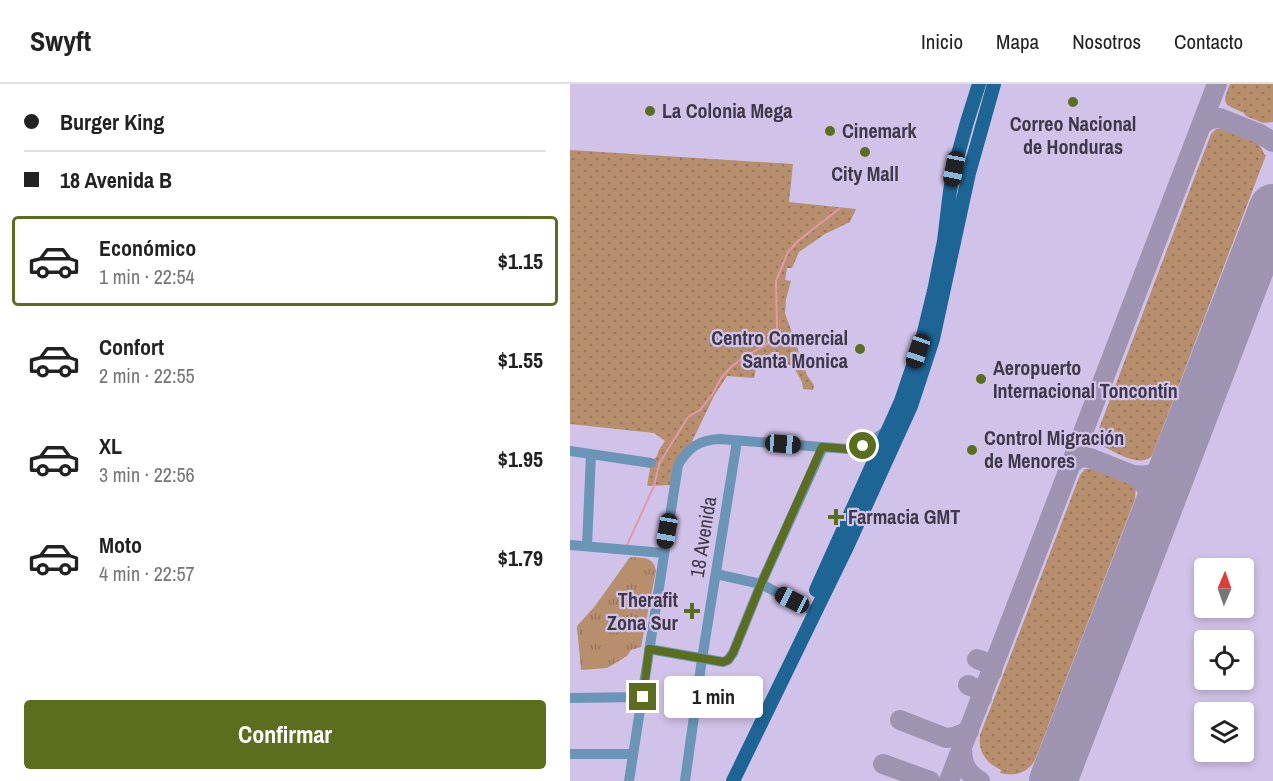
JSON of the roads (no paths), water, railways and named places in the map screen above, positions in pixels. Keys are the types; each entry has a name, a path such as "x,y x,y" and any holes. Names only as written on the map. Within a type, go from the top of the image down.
{"main road":[{"path":"724,781 807,608 842,545 876,456 901,401 923,336 944,241 954,169 979,84"},
{"path":"734,781 842,545 911,406 933,339 969,173 994,84"}],"street":[{"path":"848,449 863,446 877,439 888,429"},
{"path":"629,781 678,465 697,444 720,439 848,449 876,456"},
{"name":"18 Avenida","path":"685,781 737,441"},
{"path":"649,649 723,662 728,660 822,447"},
{"path":"570,451 651,463"},
{"path":"587,546 591,454"},
{"path":"570,545 664,553"},
{"path":"716,574 761,584 807,608"},
{"path":"570,698 643,697"},
{"path":"570,754 633,754"}],"waterway":[{"path":"627,545 654,486 659,464 688,417 700,410 731,367 772,341 777,330 776,281 788,252 798,241 840,208"}],"place":[{"name":"Correo Nacional de Honduras","path":"1073,102"},
{"name":"La Colonia Mega","path":"650,111"},
{"name":"Cinemark","path":"830,131"},
{"name":"City Mall","path":"865,152"},
{"name":"Centro Comercial Santa Monica","path":"860,349"},
{"name":"Aeropuerto Internacional Toncontín","path":"981,379"},
{"name":"Control Migración de Menores","path":"972,450"},
{"name":"Farmacia GMT","path":"836,517"},
{"name":"Therafit Zona Sur","path":"692,611"}]}
